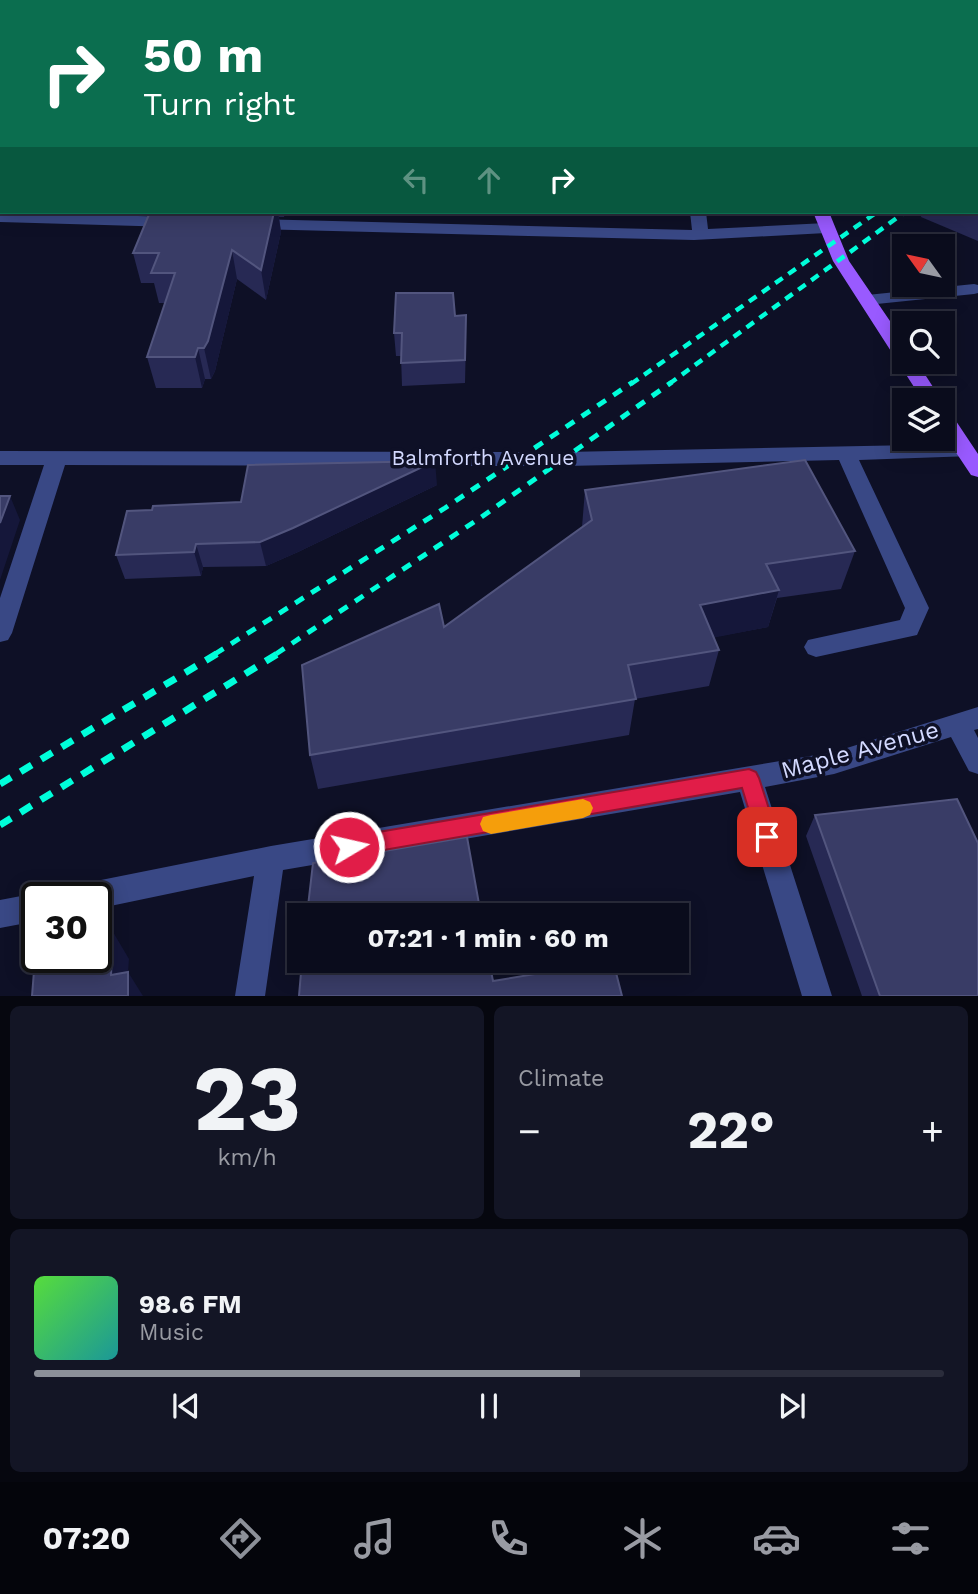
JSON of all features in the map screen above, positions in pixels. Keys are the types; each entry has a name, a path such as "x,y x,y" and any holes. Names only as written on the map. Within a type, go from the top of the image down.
{"main road":[{"path":"824,220 841,261 892,338"},
{"path":"955,431 974,453 978,470"}],"street":[{"path":"572,232 573,214"},
{"path":"698,214 700,235"},
{"path":"0,217 195,222"},
{"path":"237,223 700,235 824,220"},
{"path":"867,300 974,289"},
{"path":"816,647 909,628 918,608 846,453"},
{"name":"Balmforth Avenue","path":"0,458 565,459 974,453"},
{"path":"0,633 57,457"},
{"path":"968,721 978,763"},
{"name":"Maple Avenue","path":"112,892 271,859 834,763 968,721"},
{"path":"749,778 817,996"},
{"path":"250,996 271,859"},
{"path":"0,914 21,910"}],"building":[{"path":"149,214 274,214 261,270 232,250 208,341 204,348 198,348 195,357 147,357 175,273 151,273 159,253 133,253"},
{"path":"396,293 453,293 455,316 466,315 465,360 401,363 402,333 394,333"},
{"path":"805,460 855,551 766,564 779,590 700,605 719,650 628,665 636,699 310,755 302,665 439,604 444,627 592,520 585,490"},
{"path":"435,461 260,542 196,544 194,552 116,555 127,511 152,510 153,506 241,502 248,465"},
{"path":"0,496 10,496 0,523"},
{"path":"957,799 978,843 978,996 880,996 815,815"},
{"path":"467,837 479,903 308,903 313,863"},
{"path":"128,972 128,996 32,996 34,973 111,975"},
{"path":"301,973 491,973 493,981 541,973 616,973 622,996 299,996"}],"railway":[{"path":"631,384 874,214"},
{"path":"669,384 902,214"},
{"path":"215,654 445,508 633,382"},
{"path":"276,654 480,518 672,382"},
{"path":"0,784 218,653"},
{"path":"0,825 279,653"}],"slow traffic":[{"path":"491,824 583,808"}],"route":[{"path":"349,847 749,778 767,837"}]}
